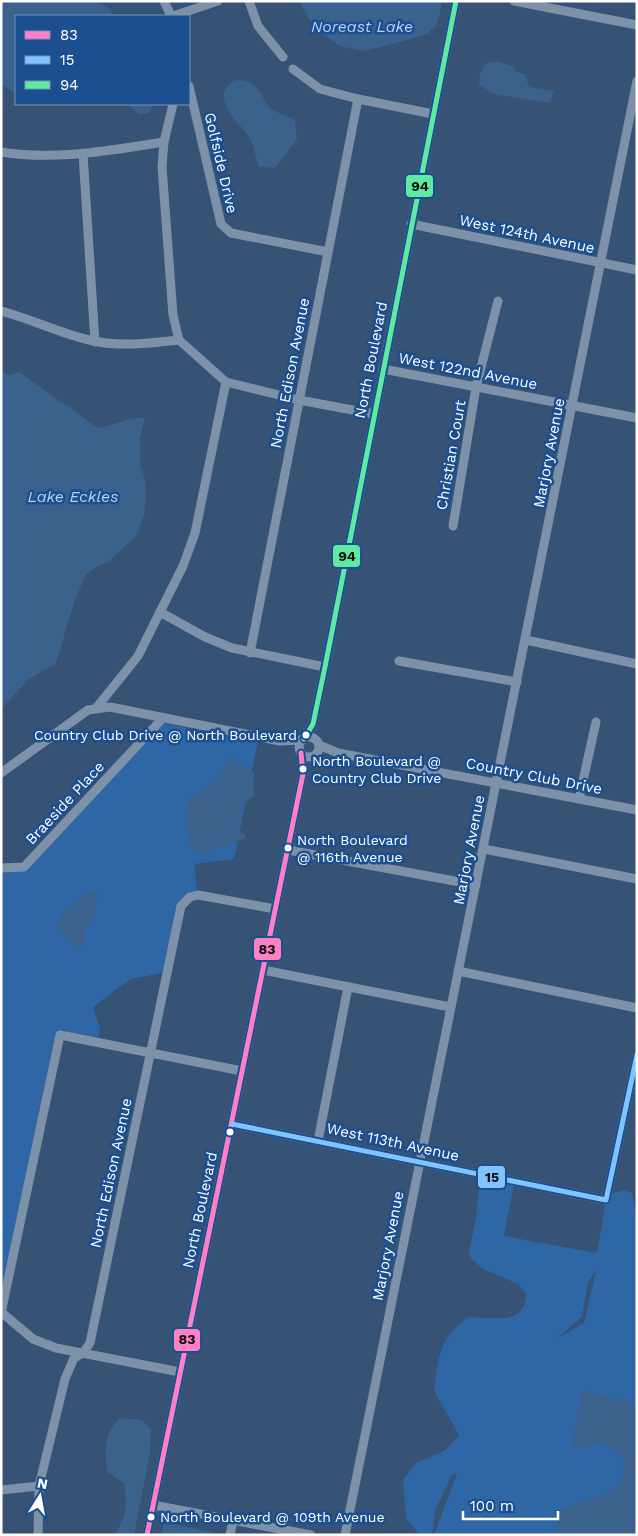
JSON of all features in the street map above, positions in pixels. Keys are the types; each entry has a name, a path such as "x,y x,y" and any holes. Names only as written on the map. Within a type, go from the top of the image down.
{"street":[{"path":"164,1 171,15"},
{"path":"175,15 218,1"},
{"path":"249,1 258,26 283,58"},
{"name":"North Boulevard","path":"303,774 301,752 304,740 313,724 325,667 456,1"},
{"path":"514,1 637,26"},
{"path":"293,69 320,89 358,99 433,114"},
{"name":"Marjory Avenue","path":"345,1535 637,81"},
{"name":"Golfside Drive","path":"190,90 221,224 231,233 328,252"},
{"name":"North Edison Avenue","path":"250,653 358,99"},
{"path":"173,105 164,142 162,167 173,315 179,340 226,382 299,400 374,414"},
{"path":"1,152 20,155 83,154 164,142"},
{"path":"83,154 95,342"},
{"name":"West 124th Avenue","path":"411,224 637,270"},
{"name":"Christian Court","path":"453,526 476,387 498,301"},
{"path":"1,311 24,317 95,342 142,344 179,340"},
{"name":"West 122nd Avenue","path":"383,368 637,418"},
{"path":"97,707 138,656 183,566 195,533 226,382"},
{"path":"160,612 205,637 250,653 325,667"},
{"path":"526,640 637,664"},
{"path":"399,661 517,682"},
{"path":"1,773 88,710 97,707 110,707 162,719 280,741 310,738 316,749 306,756 280,741"},
{"name":"Braeside Place","path":"1,868 24,867 162,719"},
{"path":"579,799 596,722"},
{"name":"North Boulevard","path":"147,1535 303,774 316,749 313,724"},
{"name":"Country Club Drive","path":"316,749 637,810"},
{"path":"484,849 637,879"},
{"path":"288,850 476,885"},
{"name":"North Edison Avenue","path":"38,1535 39,1486 65,1380 74,1358 83,1353 90,1343 181,906 190,897 198,895 275,909"},
{"path":"263,970 450,1008"},
{"path":"458,971 637,1008"},
{"path":"318,1141 348,987"},
{"path":"180,1372 56,1348 33,1339 1,1312 60,1036 242,1071"},
{"name":"West 113th Avenue","path":"232,1124 606,1200 637,1055"},
{"path":"1,1490 39,1486"},
{"path":"153,1505 308,1534"},
{"path":"230,1535 233,1520"}],"shaded area":[{"path":"161,723 258,741 234,859 194,864 197,891 185,896 163,973 130,979 93,1007 100,1029 98,1038 57,1036 54,1040 1,1298 1,873 17,871"},
{"path":"483,1179 514,1185 504,1236 597,1253 605,1204 609,1204 611,1194 623,1190 632,1193 636,1214 637,1209 637,1535 434,1535 457,1473 451,1476 435,1511 432,1535 420,1535 406,1519 403,1480 416,1463 444,1451 459,1435 434,1391 439,1359 446,1340 459,1324 469,1317 506,1318 514,1316 524,1304 526,1293 518,1284 485,1270 472,1260 469,1253 476,1218 479,1188","holes":["596,1271 584,1323 557,1338 582,1317 588,1281"]}],"water":[{"path":"1,1 98,1 111,11 113,15 15,15 15,92 1,85"},
{"name":"Noreast Lake","path":"298,1 441,1 442,5 437,24 426,35 365,51 339,46 316,29"},
{"path":"499,62 512,66 516,72 525,74 529,87 554,91 550,103 493,94 479,84 480,74 486,63"},
{"path":"235,80 249,82 257,88 272,109 295,120 297,139 275,168 259,167 249,137 228,110 224,95 227,87"},
{"path":"128,105 153,105 148,113 139,114"},
{"name":"Lake Eckles","path":"1,371 8,375 19,372 98,428 133,418 145,418 140,439 140,464 145,479 146,498 144,516 136,536 109,561 91,570 85,576 74,603 56,663 28,680 1,709"},
{"path":"232,758 254,773 253,786 255,796 243,804 238,832 245,834 246,838 225,846 218,846 204,856 191,848 186,826 186,805 195,795 215,782 229,759"},
{"path":"88,892 96,892 96,908 91,922 84,931 86,937 80,951 56,927 64,911"},
{"path":"585,1391 637,1404 637,1535 556,1535 560,1509 613,1491 619,1484 624,1472 624,1458 608,1446 596,1444 572,1447 581,1395"},
{"path":"120,1418 142,1420 151,1429 150,1453 134,1535 114,1535 124,1516 126,1505 125,1491 124,1483 108,1473 106,1444 110,1431"},
{"path":"164,1522 216,1533 215,1535 161,1535"}],"transit line":[{"name":"94","path":"304,739 313,724 325,667 456,1"},
{"name":"83","path":"147,1535 303,774 301,753"},
{"name":"15","path":"232,1124 606,1200 637,1055"}],"place":[{"name":"Country Club Drive @ North Boulevard","path":"306,735"},
{"name":"North Boulevard @ Country Club Drive","path":"303,769"},
{"name":"North Boulevard @ 116th Avenue","path":"288,848"},
{"name":"North Boulevard @ 109th Avenue","path":"151,1517"}]}
